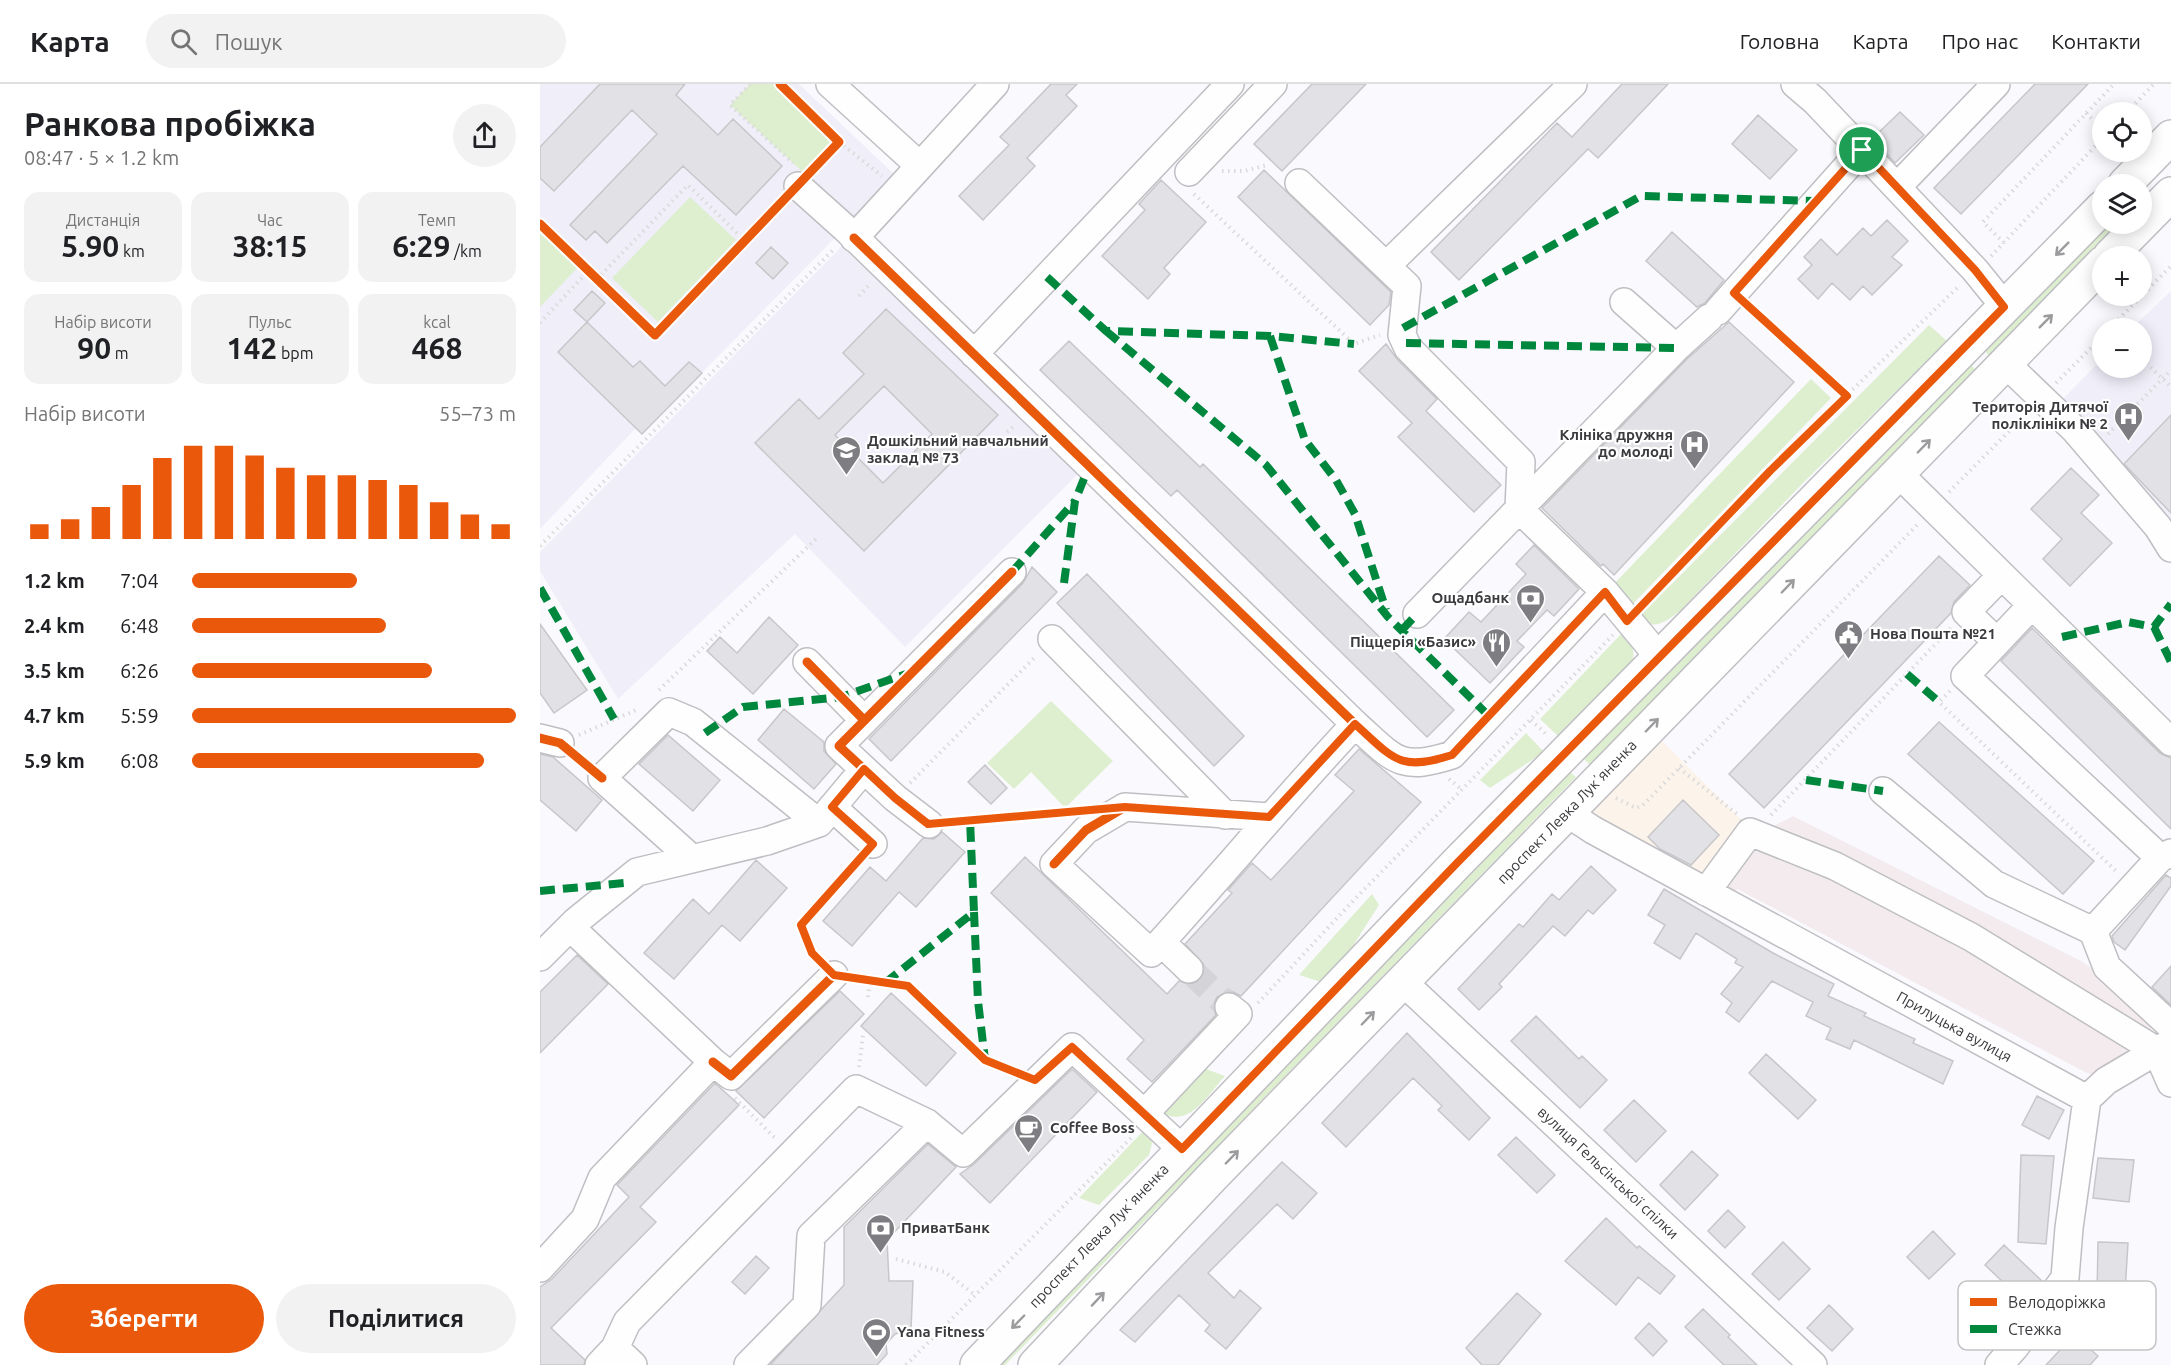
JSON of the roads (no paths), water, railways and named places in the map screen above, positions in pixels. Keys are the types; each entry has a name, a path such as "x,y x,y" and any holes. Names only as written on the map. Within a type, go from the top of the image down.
{"main road":[{"path":"2135,174 2171,137"},
{"path":"2120,246 2169,199"},
{"name":"проспект Левка Лукʼяненка","path":"977,1365 1457,863 2092,218"},
{"name":"проспект Левка Лукʼяненка","path":"1035,1365 1212,1177 2092,274"}],"street":[{"path":"830,84 920,166"},
{"path":"854,238 994,84"},
{"path":"974,354 1230,84"},
{"path":"1189,172 1273,84"},
{"path":"1386,266 1573,84"},
{"path":"1897,187 1996,84"},
{"path":"1813,90 1862,150 1975,270 2004,307"},
{"path":"1418,614 1676,348 1720,308 1862,150"},
{"path":"802,181 854,238 1355,724 1392,757 1422,765 1452,755 1605,592"},
{"path":"1299,183 1407,286 1402,335 1408,348 1521,462 1520,509 1605,592 1659,657"},
{"path":"1624,302 1676,348"},
{"path":"2005,363 2075,430 2151,518 2171,548"},
{"path":"1898,473 2171,742"},
{"path":"928,824 895,798 839,746 1012,573"},
{"path":"1997,642 1966,612 2000,576"},
{"path":"2031,606 1965,676 2165,855 2093,932"},
{"path":"1052,639 1225,814"},
{"path":"807,662 864,720"},
{"path":"690,857 602,778 669,712 693,722 826,815 873,844"},
{"path":"1269,817 1125,807 1086,830 1054,864 1151,953 1226,871 1269,817 1355,724"},
{"path":"540,957 570,927 637,872 690,857 766,841 826,815 864,769"},
{"path":"1883,791 1994,884 2093,932 2107,967 2171,1026"},
{"name":"Прилуцька вулиця","path":"1567,813 1593,830 2087,1099"},
{"path":"1706,892 1750,832 1835,866 1971,937 2164,1047 2171,1083"},
{"path":"570,927 713,1062 731,1076 834,975"},
{"path":"1161,942 1189,969"},
{"name":"вулиця Гельсінської спілки","path":"1403,982 1813,1365"},
{"path":"1148,1116 1238,1014 1229,1007"},
{"path":"616,1359 627,1322 856,1089 927,1123 963,1153 1035,1080 1072,1047 1182,1149"},
{"path":"2063,1281 2087,1099 2106,1081 2164,1047"},
{"path":"540,1268 585,1219 602,1178 713,1062"},
{"path":"748,1365 807,1305 811,1236 927,1123"},
{"path":"1999,1365 2012,1350"}],"tunnel":[{"path":"1189,969 1229,1007"}],"place":[{"name":"Територія Дитячої поліклініки № 2","path":"2129,442"},
{"name":"Клініка дружня до молоді","path":"1694,470"},
{"name":"Дошкільний навчальний заклад № 73","path":"846,476"},
{"name":"Ощадбанк","path":"1530,624"},
{"name":"Нова Пошта №21","path":"1849,660"},
{"name":"Піццерія «Базис»","path":"1497,668"},
{"name":"Coffee Boss","path":"1029,1154"},
{"name":"ПриватБанк","path":"880,1254"},
{"name":"Yana Fitness","path":"876,1358"}]}
